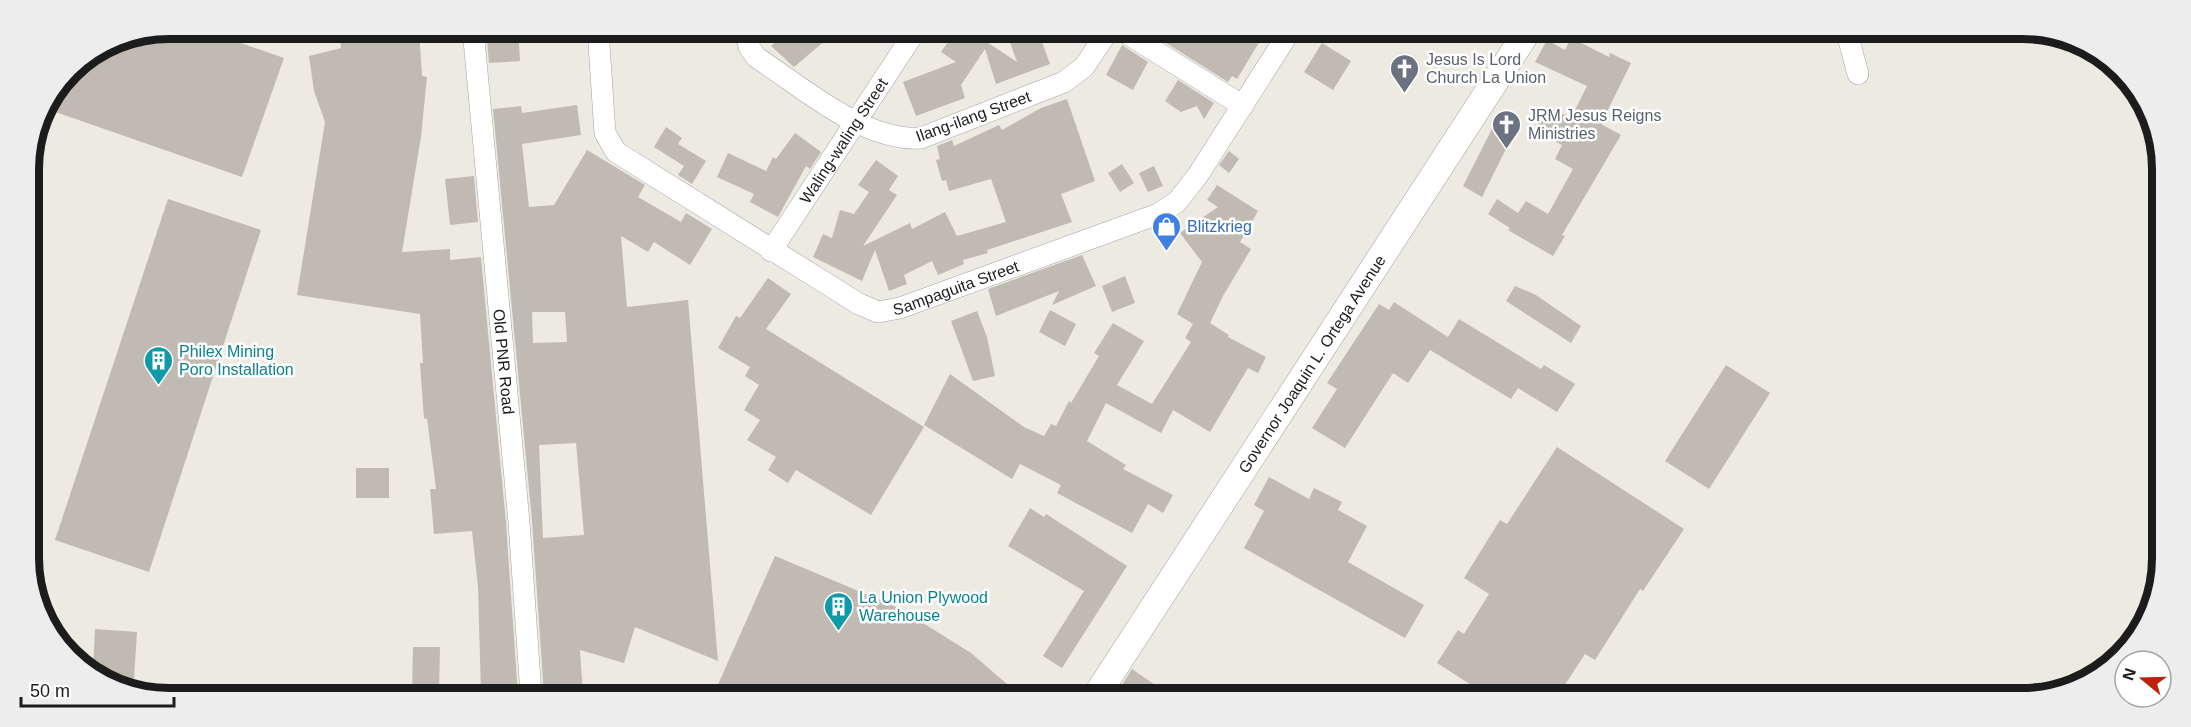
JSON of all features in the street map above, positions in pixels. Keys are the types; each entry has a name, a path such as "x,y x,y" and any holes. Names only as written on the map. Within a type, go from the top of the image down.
{"street":[{"name":"Old PNR Road","path":"474,39 519,522 531,688"},
{"name":"Sampaguita Street","path":"599,39 605,133 616,152 771,251 859,304 878,312 900,308 1158,214 1178,202 1285,39"},
{"name":"Ilang-ilang Street","path":"748,39 749,47 756,57 857,123 893,136 921,138 1071,78 1084,67 1103,39"},
{"name":"Waling-waling Street","path":"771,251 910,39"},
{"path":"1136,39 1243,105"},
{"name":"Governor Joaquin L. Ortega Avenue","path":"1101,688 1522,39"},
{"path":"1849,39 1858,74"}],"building":[{"path":"230,39 284,58 242,177 52,111 71,83 83,71 104,56 119,49 152,40"},
{"path":"340,39 420,39 422,76 427,77 421,137 402,252 450,249 450,260 481,257 506,523 518,688 481,688 478,587 472,531 434,534 430,489 436,489 427,418 424,419 420,363 423,363 420,314 297,295 325,122 314,91 309,56 341,48"},
{"path":"487,39 519,39 520,61 489,63"},
{"path":"779,39 827,39 794,67 771,46"},
{"path":"950,39 982,39 1017,62 1009,39 1041,39 1050,64 996,84 985,49 961,85 965,98 916,116 903,82 956,62 941,52"},
{"path":"1160,39 1261,39 1237,79 1232,76 1228,82"},
{"path":"1570,39 1573,39 1609,57 1610,53 1631,63 1601,124 1621,135 1562,235 1565,236 1553,256 1508,230 1510,228 1488,214 1497,199 1518,213 1526,201 1548,214 1573,169 1555,159 1562,145 1534,131 1547,106 1571,118 1587,86 1535,62 1547,40 1565,50"},
{"path":"1322,43 1351,61 1333,90 1304,72"},
{"path":"1122,45 1148,62 1133,90 1106,75"},
{"path":"1178,80 1214,103 1204,119 1197,106 1181,112 1165,101"},
{"path":"1067,99 1095,181 1061,194 1072,222 987,250 988,253 963,260 964,264 938,275 932,261 904,275 907,284 889,291 875,250 862,281 813,257 823,234 832,238 840,210 854,214 869,192 858,185 876,160 898,176 889,190 897,195 863,246 910,223 912,229 945,212 957,236 1006,222 991,179 949,191 946,180 942,181 936,160 940,159 937,146 952,140 954,146 999,125 1002,130 1041,108"},
{"path":"577,105 581,135 522,144 529,207 554,205 587,150 645,185 638,197 681,222 686,213 712,229 690,265 654,242 648,252 621,236 627,307 688,300 718,661 635,627 624,663 580,650 583,688 544,688 532,521 493,109 521,106 522,113","holes":["532,312 565,312 567,342 533,343","576,443 584,535 543,538 539,445"]},
{"path":"1494,125 1513,135 1482,197 1463,186"},
{"path":"666,127 682,138 678,144 706,161 692,184 678,175 684,166 654,147"},
{"path":"795,133 821,152 810,169 806,166 778,217 750,202 754,194 717,177 728,153 766,171 773,157 776,159"},
{"path":"1229,151 1239,159 1229,173 1219,165"},
{"path":"1122,164 1134,183 1120,192 1108,173"},
{"path":"1154,166 1163,186 1148,192 1139,173"},
{"path":"474,176 478,222 450,225 445,179"},
{"path":"1217,185 1258,211 1240,242 1251,249 1210,323 1229,335 1228,337 1266,357 1258,373 1248,368 1210,432 1173,410 1161,433 1106,403 1087,441 1126,465 1123,469 1173,495 1163,513 1148,504 1132,533 1057,493 1061,485 1020,464 1012,479 924,425 950,374 1024,427 1044,436 1051,424 1056,426 1069,401 1071,403 1099,356 1094,353 1113,323 1144,341 1117,385 1152,404 1191,342 1185,338 1193,324 1177,314 1202,262 1180,233 1218,207 1207,200"},
{"name":"Philex Mining Poro Installation","path":"168,199 261,230 149,572 55,540"},
{"path":"1082,255 1096,286 1052,305 1059,291 996,316 988,289"},
{"path":"1125,276 1135,303 1112,312 1102,286"},
{"path":"768,278 791,294 766,329 924,427 871,515 796,470 788,483 768,470 776,457 747,440 760,420 744,410 759,385 745,376 750,367 718,348 736,316 740,318"},
{"path":"1515,286 1536,295 1581,326 1571,343 1506,301"},
{"path":"1394,302 1448,337 1459,319 1541,369 1544,365 1575,384 1557,412 1518,388 1511,399 1430,350 1408,383 1393,373 1345,448 1312,428 1337,389 1327,383 1379,304 1389,310"},
{"path":"1050,310 1076,324 1065,346 1039,332"},
{"path":"977,311 987,337 995,376 973,381 951,321"},
{"path":"1726,365 1770,393 1709,489 1665,461"},
{"path":"1557,447 1684,529 1643,591 1640,589 1595,660 1585,654 1563,688 1476,688 1437,663 1458,630 1464,634 1489,594 1464,578 1500,520 1507,524"},
{"path":"356,468 389,468 389,498 356,498"},
{"path":"1269,477 1309,499 1314,488 1342,502 1338,510 1367,526 1348,562 1424,605 1405,638 1244,548 1264,511 1254,505"},
{"path":"1030,508 1044,517 1046,514 1127,566 1062,668 1043,656 1084,591 1008,546"},
{"name":"La Union Plywood Warehouse","path":"775,556 899,608 971,653 1012,688 716,688"},
{"path":"95,629 137,632 134,684 111,675 93,663"},
{"path":"413,647 440,647 439,688 412,688"},
{"path":"1132,669 1159,688 1120,688"}],"place":[{"name":"Jesus Is Lord Church La Union","path":"1405,94"},
{"name":"JRM Jesus Reigns Ministries","path":"1507,150"},
{"name":"Blitzkrieg","path":"1166,252"},
{"name":"Philex Mining Poro Installation","path":"158,386"},
{"name":"La Union Plywood Warehouse","path":"838,632"}]}
